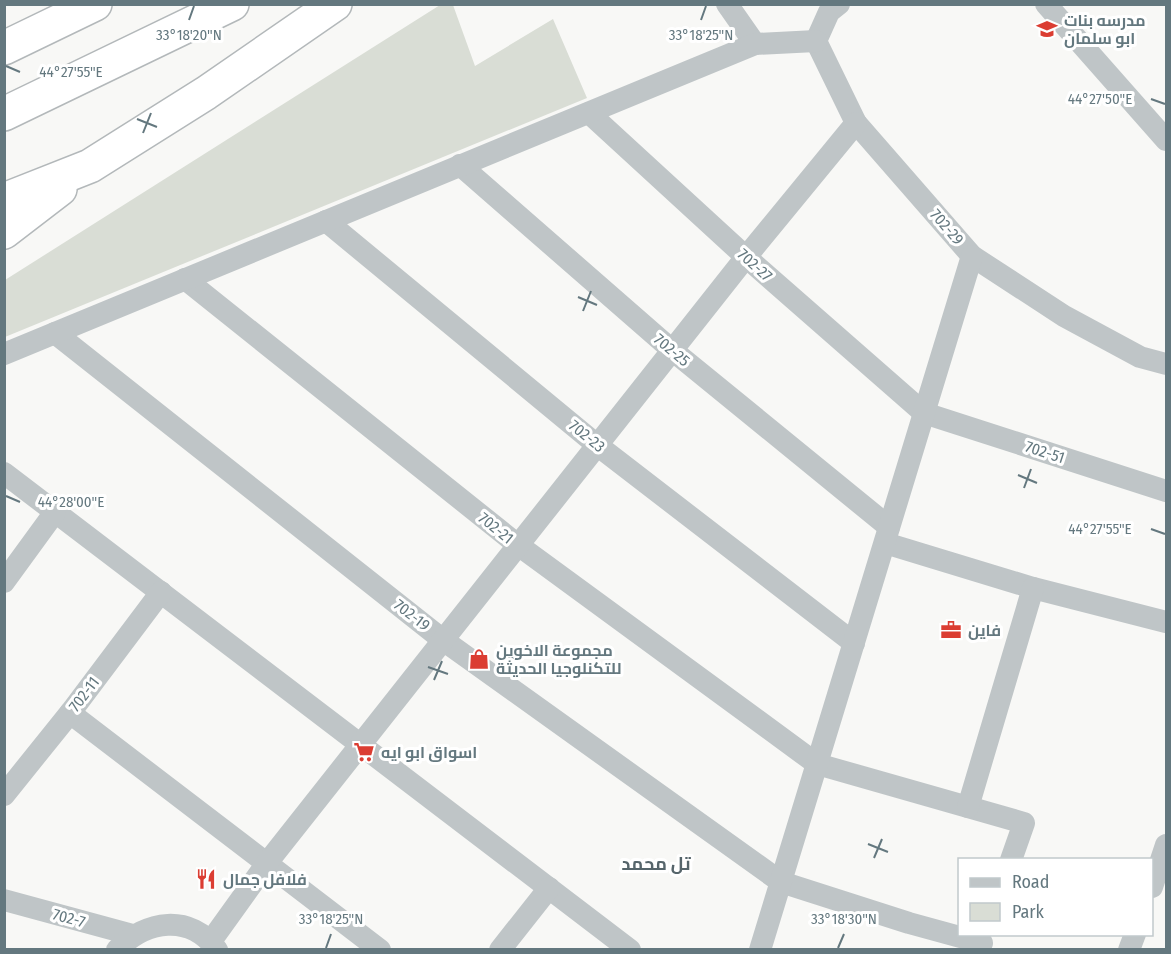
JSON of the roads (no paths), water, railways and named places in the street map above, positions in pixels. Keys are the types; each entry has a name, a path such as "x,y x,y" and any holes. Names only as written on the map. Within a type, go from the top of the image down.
{"highway":[{"path":"4,48 95,4"},
{"path":"4,114 232,4"},
{"path":"4,232 90,166 206,93 335,4"},
{"path":"4,200 90,166"}],"street":[{"path":"727,4 755,44"},
{"path":"1046,4 1167,140"},
{"path":"4,354 755,44 816,41 834,8"},
{"name":"702-29","path":"816,41 856,123 972,256 1064,316 1140,357 1167,364"},
{"name":"702-27","path":"589,113 746,257 924,413"},
{"path":"125,942 152,926 173,924 194,930 214,946 267,863 746,257 856,123"},
{"name":"702-25","path":"460,165 887,535"},
{"name":"702-23","path":"326,221 597,445 854,643"},
{"path":"760,950 972,256"},
{"name":"702-21","path":"185,279 518,545 817,764"},
{"name":"702-19","path":"55,333 443,640 781,882 977,942"},
{"name":"702-51","path":"924,413 1167,491"},
{"path":"4,473 630,950"},
{"path":"4,582 55,512"},
{"path":"887,535 1033,588 1167,622"},
{"path":"968,807 1033,588"},
{"name":"702-11","path":"4,795 70,713 161,592"},
{"path":"70,713 380,950"},
{"path":"817,764 1024,823 1012,858"},
{"path":"1153,884 1167,845"},
{"path":"500,950 549,888"},
{"name":"702-7","path":"4,900 125,942"}],"place":[{"name":"مدرسه بنات ابو سلمان","path":"1047,29"},
{"name":"فاين","path":"951,630"},
{"name":"مجموعة الاخوين للتكنلوجيا الحديثة","path":"479,659"},
{"name":"اسواق ابو ايه","path":"364,752"},
{"name":"فلافل جمال","path":"206,879"}],"district":[{"name":"تل محمد","path":"656,864"}]}
